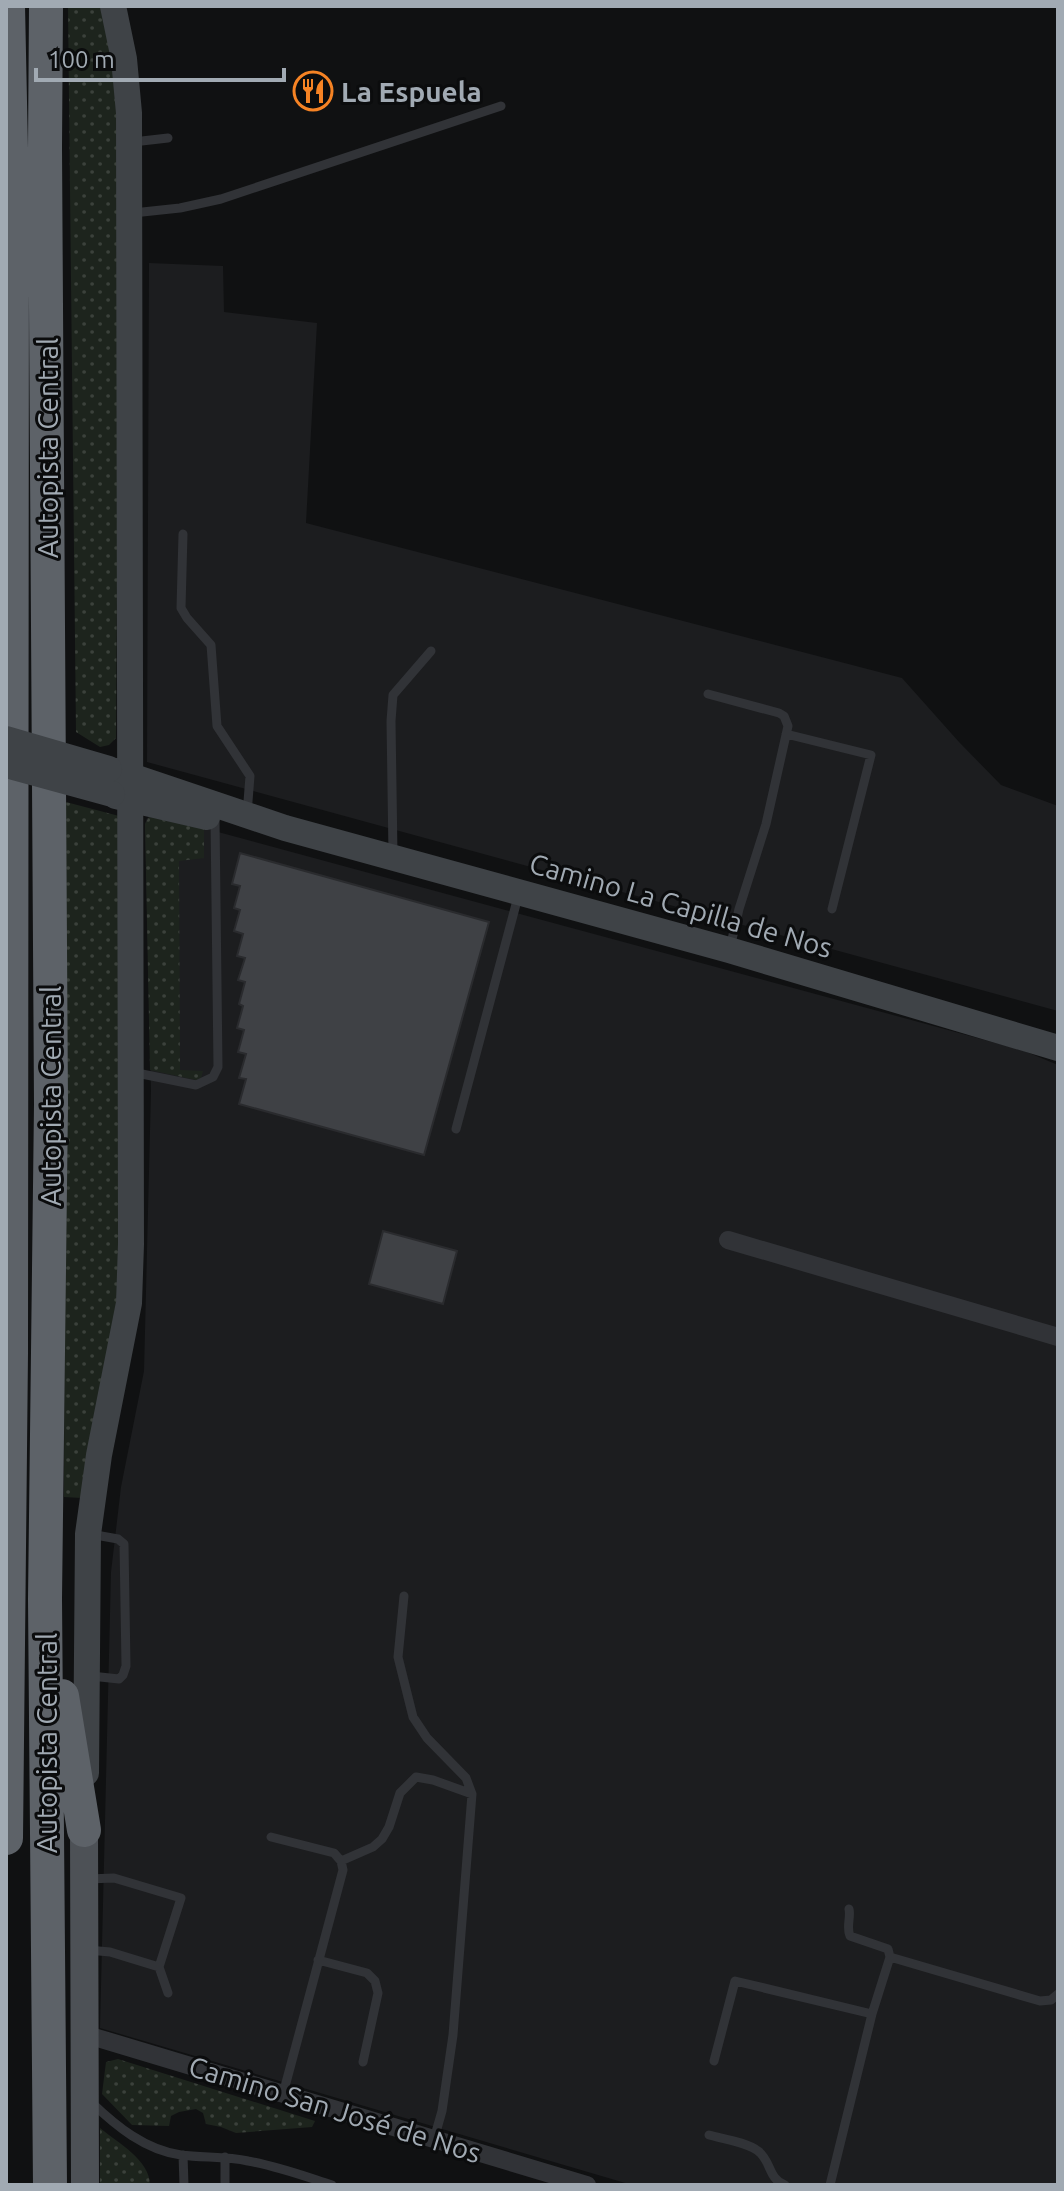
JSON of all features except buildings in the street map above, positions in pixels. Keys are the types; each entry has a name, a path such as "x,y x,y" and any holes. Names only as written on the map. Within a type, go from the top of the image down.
{"highway":[{"name":"Autopista Central","path":"6,1838 11,1353 12,196 8,6"},
{"name":"Autopista Central","path":"46,6 51,1104 45,1599 50,2185"},
{"path":"45,1599 84,1830"}],"main road":[{"path":"85,2185 84,1830 88,1534 99,1455 129,1303 132,1072 121,785 130,142 124,59 113,6"},
{"path":"6,739 121,785"},
{"path":"6,765 121,785"},
{"name":"Camino La Capilla de Nos","path":"121,785 247,814 285,828 729,950 1058,1048"},
{"name":"Camino La Capilla de Nos","path":"121,785 215,819 285,828"}],"street":[{"path":"728,1240 1058,1337"},
{"name":"Camino San José de Nos","path":"84,2034 587,2185"}],"lane":[{"path":"130,213 180,208 221,199 501,106"},
{"path":"130,142 168,138"},
{"path":"183,534 181,608 211,645 217,726 250,776 247,814"},
{"path":"394,857 393,695 431,651"},
{"path":"708,694 779,713 787,721 766,824 729,950"},
{"path":"786,734 871,755 832,909"},
{"path":"132,1072 196,1085 209,1080 218,1067 215,819"},
{"path":"456,1129 519,892"},
{"path":"87,1676 119,1679 126,1666 124,1544 118,1539 88,1534"},
{"path":"404,1596 398,1657 413,1717 427,1738 466,1778 472,1794 453,2035 442,2111 434,2139"},
{"path":"341,1861 373,1847 382,1839 400,1793 416,1777 472,1794"},
{"path":"271,1837 334,1853 341,1861 343,1870 283,2094"},
{"path":"84,1880 114,1878 181,1898 159,1967 168,1993"},
{"path":"830,2185 872,2014 890,1957 888,1949 850,1936 849,1909"},
{"path":"84,1950 110,1952 159,1967"},
{"path":"890,1957 1040,2001 1051,2000 1058,1994"},
{"path":"318,1960 367,1973 375,1981 378,1993 363,2062"},
{"path":"714,2061 735,1981 872,2014"},
{"path":"85,2096 134,2137 159,2150 183,2155 225,2157 276,2167 332,2185"},
{"path":"709,2135 756,2149 763,2155 773,2178 785,2185"},
{"path":"183,2155 184,2185"},
{"path":"225,2157 225,2185"}],"shaded area":[{"path":"68,6 102,6 120,120 116,738 109,745 100,747 76,732"},
{"path":"149,263 223,266 224,312 317,323 306,523 902,678 1001,785 1058,806 1058,1011 147,762"},
{"path":"66,802 119,816 124,1236 113,1338 82,1498 64,1497"},
{"path":"159,816 1022,1050 1058,1065 1058,2185 632,2185 100,2028 111,1572 121,1487 144,1371 151,1091 145,824 147,818"},
{"path":"149,817 204,829 204,858 179,861 180,1070 203,1071 201,1078 196,1080 150,1070 145,824"},
{"path":"118,2059 315,2121 312,2127 236,2133 206,2124 203,2113 196,2109 171,2116 169,2126 132,2125 102,2094 106,2062"},
{"path":"100,2128 139,2160 149,2176 150,2185 100,2185"}],"place":[{"name":"La Espuela","path":"313,91"}]}
